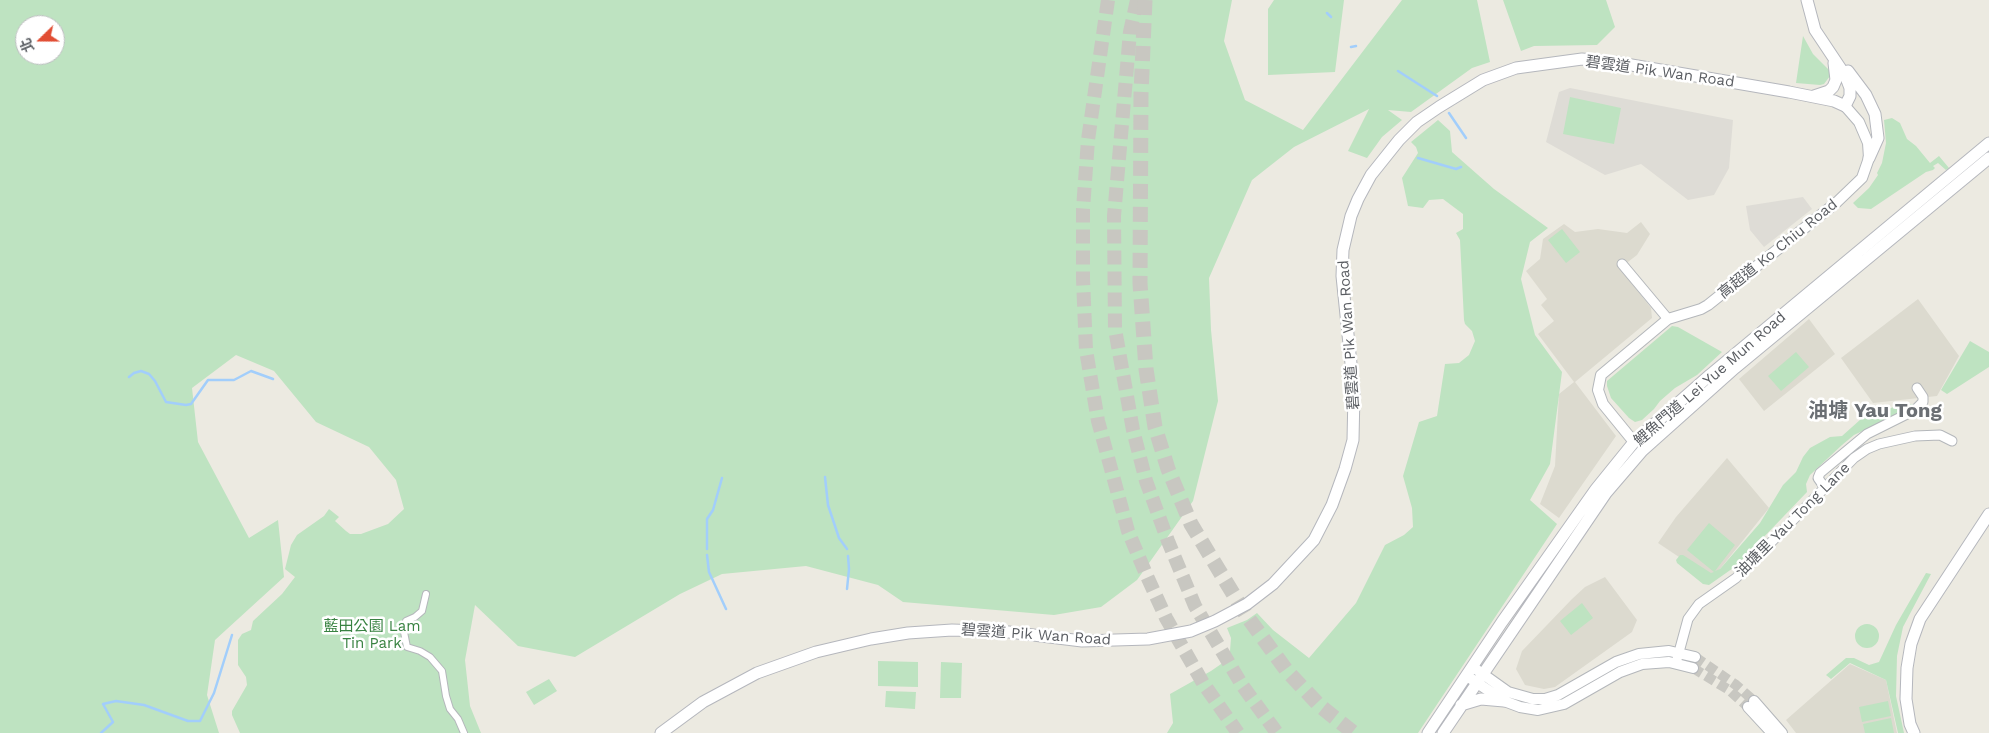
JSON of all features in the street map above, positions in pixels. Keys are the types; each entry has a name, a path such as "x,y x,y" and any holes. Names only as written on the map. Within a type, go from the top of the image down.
{"main road":[{"path":"1806,0 1815,30 1845,75 1850,88 1850,96 1844,106"},
{"name":"碧雲道 Pik Wan Road","path":"662,733 703,702 750,676 808,655 871,639 908,633 952,630 1009,632 1082,641 1148,639 1180,634 1203,626 1236,611 1255,598 1296,561 1314,540 1326,518 1345,469 1353,440 1353,369 1342,276 1345,239 1355,208 1371,175 1387,153 1410,129 1439,107 1483,80 1516,68 1582,59 1614,62 1813,96 1834,101 1844,106"},
{"path":"1813,96 1829,91 1833,87 1836,80 1834,61"},
{"path":"1834,61 1854,78 1871,104 1875,114 1878,138 1869,158"},
{"name":"鯉魚門道 Lei Yue Mun Road","path":"1443,733 1461,705 1474,675 1502,622 1596,489 1710,375 1989,143"},
{"name":"鯉魚門道 Lei Yue Mun Road","path":"1638,446 1989,158"},
{"path":"1914,733 1910,724 1906,699 1907,668 1911,644 1920,619 1989,514"},
{"name":"鯉魚門道 Lei Yue Mun Road","path":"1428,733 1474,675"},
{"path":"1461,705 1480,699 1504,701"}],"street":[{"path":"1844,106 1855,116 1864,132 1868,143 1869,158"},
{"name":"高超道 Ko Chiu Road","path":"1638,446 1603,404 1598,390 1604,372 1668,319 1708,305 1823,214 1862,178 1869,158"},
{"path":"1622,264 1668,319"},
{"path":"1825,488 1818,478 1825,469 1867,434 1908,416 1923,402 1922,394 1917,388"},
{"name":"油塘里 Yau Tong Lane","path":"1676,663 1688,619 1699,604 1736,578 1854,458 1867,449 1897,439 1940,435 1952,441"},
{"path":"426,594 422,611 406,621 404,632 407,647 425,654 442,671 450,709 458,719 464,733"},
{"path":"1474,675 1519,696 1545,699 1558,695 1598,672 1628,658 1655,652 1678,652 1695,657"},
{"path":"1474,675 1504,701 1530,709 1555,707 1575,698 1603,680 1630,668 1652,662 1676,663 1694,668"},
{"path":"1772,733 1751,704 1782,733"}],"shaded area":[{"path":"1570,88 1733,120 1729,168 1714,195 1688,200 1641,164 1605,175 1546,142 1559,92"},
{"path":"1803,197 1812,209 1764,247 1750,230 1746,206"},
{"path":"1641,222 1650,234 1637,255 1620,268 1651,308 1652,318 1575,382 1616,436 1559,518 1540,504 1555,466 1559,394 1574,382 1538,334 1554,321 1541,305 1547,299 1526,271 1540,259 1543,239 1564,224 1575,232 1598,229 1627,233"},
{"path":"1918,299 1959,356 1937,396 1873,403 1841,358"},
{"path":"1809,319 1835,354 1764,411 1739,379"},
{"path":"1727,458 1769,508 1712,579 1658,543 1676,517"},
{"path":"1605,577 1637,620 1632,632 1555,687 1544,689 1525,685 1516,669 1522,651 1585,587"},
{"path":"1850,664 1886,680 1897,733 1796,733 1786,720"}],"green space":[{"name":"藍田公園 Lam Tin Park","path":"0,0 1232,0 1224,41 1245,100 1303,130 1402,0 1477,0 1490,62 1472,68 1411,112 1388,110 1402,120 1382,137 1367,158 1348,151 1369,109 1294,147 1252,180 1209,278 1211,330 1218,401 1193,501 1137,580 1101,607 1054,615 903,602 878,585 806,566 722,574 680,594 575,657 518,646 475,605 465,660 470,706 481,733 240,733 232,711 247,685 246,677 238,665 238,640 242,634 251,630 253,621 282,594 295,577 285,569 291,545 297,535 324,516 329,509 339,517 335,521 346,531 350,534 361,534 388,524 404,509 396,480 369,447 316,422 274,371 236,355 192,388 198,442 249,538 278,520 284,577 215,640 207,695 219,733 0,733"},
{"path":"1274,0 1344,0 1335,72 1268,75 1268,9"},
{"path":"1503,0 1606,0 1615,27 1597,45 1534,46 1521,51"},
{"path":"1803,36 1813,54 1829,70 1830,76 1824,84 1796,83"},
{"path":"1570,97 1621,108 1614,144 1563,134"},
{"path":"1892,118 1900,123 1907,139 1916,146 1930,163 1939,156 1949,168 1946,170 1938,163 1933,166 1935,168 1933,170 1926,172 1871,209 1858,208 1853,203 1869,188 1878,175 1886,143 1884,120"},
{"path":"1438,120 1450,131 1452,152 1494,189 1548,228 1530,242 1521,279 1535,335 1562,372 1550,464 1530,500 1557,524 1418,733 1167,733 1173,723 1170,694 1224,662 1230,651 1231,638 1227,628 1247,620 1257,613 1273,630 1309,658 1356,603 1385,545 1404,535 1413,527 1412,508 1403,476 1419,422 1437,416 1445,364 1459,363 1469,355 1475,341 1472,331 1465,324 1464,320 1460,240 1456,233 1463,229 1463,214 1443,199 1429,200 1423,208 1408,206 1402,178 1418,153 1416,147 1411,142"},
{"path":"1562,229 1580,252 1566,263 1548,240"},
{"path":"1672,326 1678,327 1722,352 1697,375 1675,388 1642,420 1635,422 1611,398 1607,381"},
{"path":"1970,341 1989,352 1989,367 1947,394 1941,390"},
{"path":"1796,352 1809,367 1781,391 1768,376"},
{"path":"1913,404 1903,412 1854,435 1842,445 1810,475 1806,484 1807,492 1736,566 1709,585 1703,584 1677,563 1676,560 1680,555 1683,555 1711,573 1714,572 1687,550 1709,523 1735,545 1715,571 1720,569 1760,523 1783,485 1796,472 1803,457 1810,448 1830,437 1842,436 1870,411 1886,410 1896,406"},
{"path":"1926,573 1931,574 1903,627 1897,656 1896,696 1904,733 1898,733 1886,680 1850,663 1831,679 1826,675 1846,658 1854,658 1869,665 1879,662 1896,625"},
{"path":"1582,603 1593,618 1571,635 1560,621"},
{"path":"1867,624 1876,627 1879,636 1876,645 1867,648 1858,645 1855,636 1858,627"},
{"path":"878,661 918,662 918,687 878,686"},
{"path":"941,662 962,663 961,698 940,698"},
{"path":"549,679 557,691 534,705 526,692"},
{"path":"886,691 916,692 915,709 885,707"},
{"path":"1888,701 1891,716 1862,722 1859,707"},
{"path":"1891,718 1894,733 1865,733 1863,724"}],"waterway":[{"path":"1327,13 1331,17"},
{"path":"1351,47 1356,46"},
{"path":"1398,71 1437,96"},
{"path":"1449,113 1466,138"},
{"path":"1418,158 1456,169 1461,167"},
{"path":"129,377 141,371 149,374 166,402 186,405 191,404 208,380 234,380 251,371 273,379"},
{"path":"825,477 828,505 839,538 847,549"},
{"path":"707,549 707,519 713,510 722,478"},
{"path":"707,555 709,572 726,609"},
{"path":"847,589 848,556"},
{"path":"101,733 113,722 103,704 116,701 144,705 188,721 200,721 214,693 232,635"}],"tunnel":[{"path":"1108,0 1088,140 1083,209 1086,350 1098,421 1128,531 1146,574 1166,618 1203,683 1238,733"},
{"path":"1137,0 1130,32 1114,216 1115,329 1133,430 1146,481 1195,606 1242,685 1277,733"},
{"path":"1145,0 1141,94 1140,283 1146,369 1155,427 1168,469 1191,524 1246,615 1287,671 1320,706 1354,733"},
{"path":"1695,657 1736,685 1754,701"},
{"path":"1693,668 1729,690 1748,707"}],"district":[{"name":"油塘 Yau Tong","path":"1875,411"}]}
